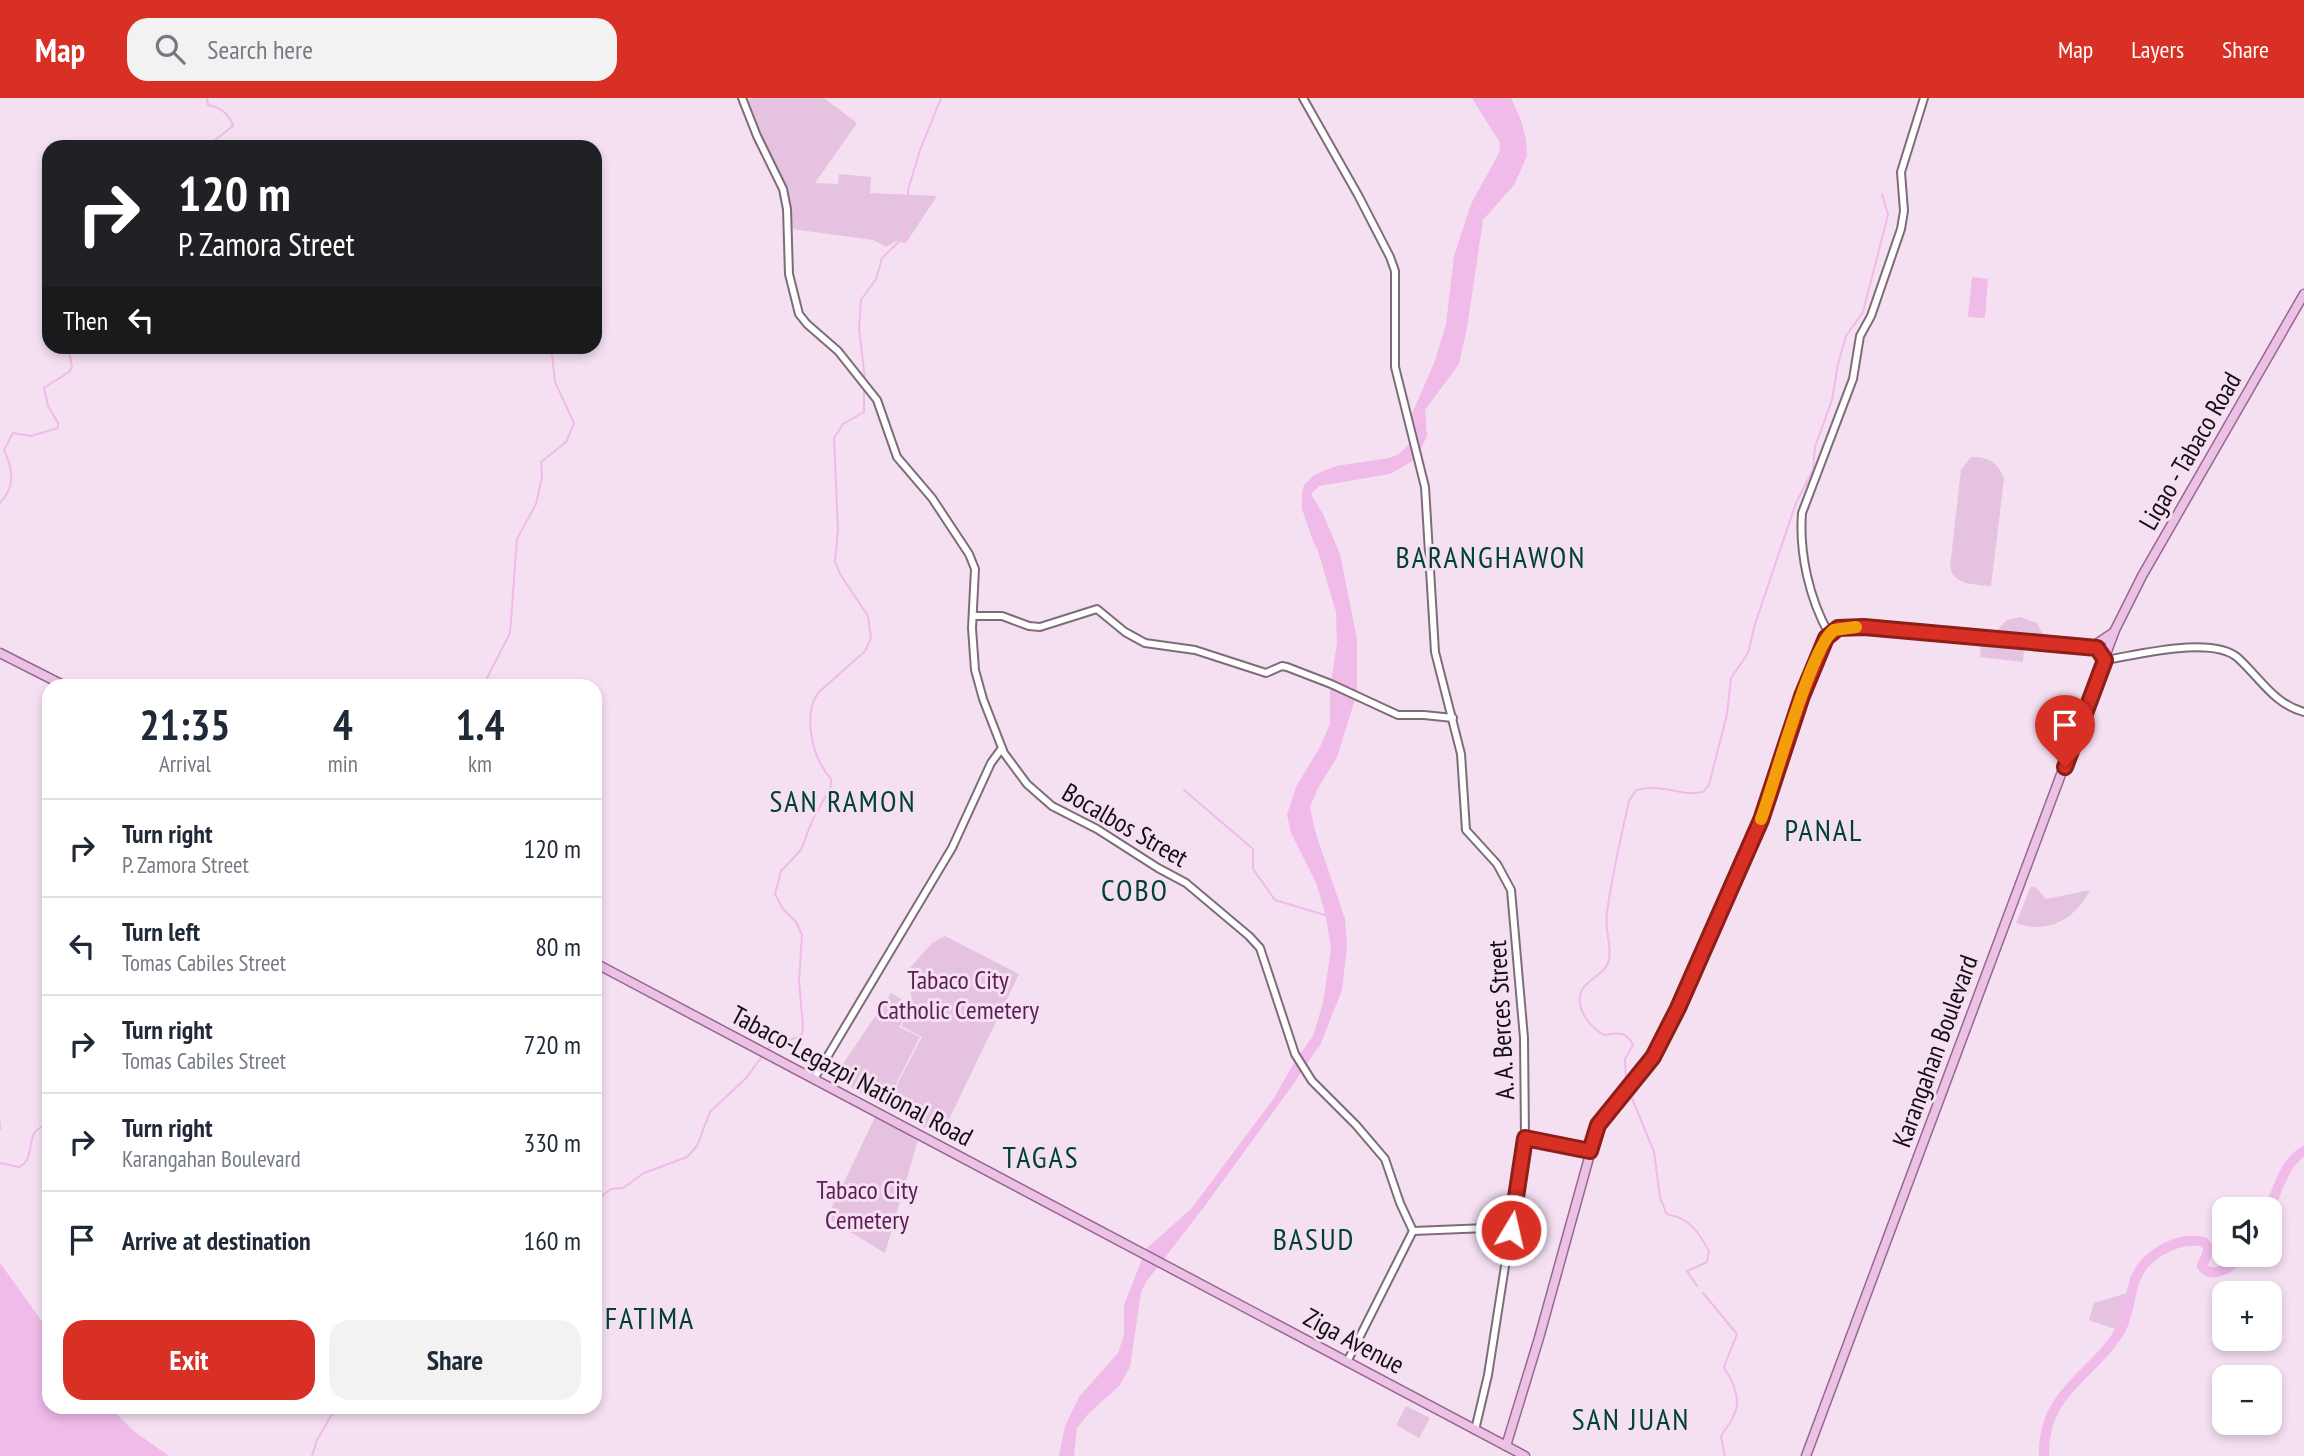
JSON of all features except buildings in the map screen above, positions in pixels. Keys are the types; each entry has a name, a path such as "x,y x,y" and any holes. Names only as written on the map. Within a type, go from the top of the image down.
{"main road":[{"name":"Ligao - Tabaco Road","path":"2105,660 2116,630 2160,544 2304,294"},
{"path":"1506,1446 1598,1125 1653,1057 1665,1036 1751,843 1802,696 1829,634 1843,627 1864,627 2093,646 2101,652 2105,660"},
{"name":"Ligao - Tabaco Road","path":"2093,646 2116,630"},
{"path":"0,653 51,679"},
{"name":"Karangahan Boulevard","path":"1806,1456 2105,660"},
{"name":"Tabaco-Legazpi National Road","path":"602,967 1164,1264"},
{"name":"Ziga Avenue","path":"1164,1264 1525,1456"}],"street":[{"name":"Bocalbos Street","path":"742,98 783,189 788,209 789,274 799,314 838,351 870,390 881,408 897,457 932,498 969,554 975,569 972,628 975,670 1002,748 1027,784 1052,806 1186,883 1260,948 1295,1054 1305,1070 1385,1159 1402,1209 1413,1231"},
{"path":"974,616 1002,616 1040,627 1097,609 1125,632 1145,643 1195,650 1266,673 1282,666 1287,667 1398,715 1453,718 1435,652 1426,495 1395,367 1395,271 1390,257 1303,98"},
{"path":"1829,634 1821,619 1805,564 1802,513 1853,379 1860,336 1871,316 1901,229 1904,211 1901,172 1924,98"},
{"path":"2105,660 2187,648 2205,647 2221,651 2235,655 2290,709 2304,712"},
{"name":"A. A. Berces Street","path":"1453,718 1461,754 1466,830 1497,864 1511,890 1524,1038 1525,1138 1488,1375 1475,1430"},
{"path":"814,1079 953,848 991,763 1002,748"},
{"path":"1525,1138 1590,1151"},
{"path":"1347,1362 1413,1231 1487,1228 1511,1230"}],"green space":[{"path":"824,98 857,123 815,183 838,184 839,174 871,177 870,193 937,196 906,243 896,241 886,247 873,240 792,229 787,188 759,134 746,100"},
{"path":"1971,457 1992,461 2004,479 1991,586 1961,581 1952,573 1950,567 1961,470"},
{"path":"2020,617 2037,623 2044,636 1996,631 2007,620"},
{"path":"1981,644 2024,648 2023,662 1980,657"},
{"path":"2031,886 2046,899 2090,890 2069,916 2059,922 2039,927 2016,923"},
{"name":"Tabaco City Catholic Cemetery","path":"945,936 1019,974 941,1136 885,1107 922,1037 901,1026 912,1005 909,969 932,943"},
{"path":"891,993 911,1005 899,1027 920,1037 884,1107 834,1077"},
{"name":"Tabaco City Cemetery","path":"875,1117 918,1140 885,1253 827,1218"},
{"path":"2127,1293 2128,1305 2118,1330 2089,1320 2094,1303"},
{"path":"1406,1406 1430,1418 1419,1438 1396,1425"}],"shaded area":[{"path":"1472,98 1511,98 1521,120 1527,156 1514,185 1483,220 1459,364 1425,410 1427,436 1414,460 1390,474 1319,486 1311,494 1323,514 1340,554 1357,639 1357,693 1337,757 1310,807 1315,831 1345,919 1347,946 1342,990 1321,1043 1204,1207 1146,1282 1141,1292 1130,1367 1119,1386 1089,1413 1077,1428 1074,1456 1059,1456 1065,1426 1079,1397 1118,1353 1124,1335 1124,1305 1146,1249 1192,1208 1274,1098 1313,1036 1323,1003 1331,949 1317,885 1291,833 1287,815 1296,787 1320,747 1330,724 1330,688 1337,643 1336,612 1302,509 1302,492 1304,485 1314,475 1336,466 1389,458 1399,454 1416,437 1411,416 1435,361 1446,324 1454,256 1471,204 1499,153 1500,143"},
{"path":"1972,277 1988,279 1985,318 1968,317"},
{"path":"0,1263 42,1321 42,1414 116,1414 135,1432 169,1456 0,1456"}],"waterway":[{"path":"207,98 208,105 224,112 233,126 215,140"},
{"path":"865,380 859,328 861,300 876,279 882,258 905,236 908,190 920,150 941,98"},
{"path":"1626,1082 1625,1059 1633,1045 1631,1041 1622,1034 1604,1035 1599,1032 1586,1019 1580,997 1581,991 1603,970 1609,960 1607,912 1629,801 1636,790 1654,788 1694,793 1703,792 1709,785 1727,714 1731,678 1748,653 1755,624 1796,503 1813,470 1815,447 1832,400 1846,336 1863,312 1888,215 1882,194"},
{"path":"0,503 11,484 11,471 4,450 13,433 31,436 58,428 48,406 44,388 69,372 72,367 70,354"},
{"path":"487,679 510,633 517,539 536,504 542,477 541,462 566,442 574,423 555,382 552,354"},
{"path":"766,1051 769,1047 798,1037 802,1034 803,1027 799,981 802,935 796,922 783,909 775,894 781,871 801,850 812,821 831,786 831,779 819,760 812,738 810,725 813,703 818,693 865,651 871,638 868,616 840,574 835,561 838,530 834,438 843,424 864,412 864,389"},
{"path":"1184,790 1253,849 1253,869 1275,900 1325,915"},
{"path":"602,1196 611,1189 623,1188 644,1173 687,1157 697,1146 710,1112 747,1077 763,1055"},
{"path":"1629,1091 1654,1152 1660,1197 1666,1213 1688,1223 1709,1251 1707,1262 1687,1271 1697,1286"},
{"path":"0,1122 0,1129"},
{"path":"0,1163 19,1167 24,1164 29,1156 35,1132 42,1126"},
{"path":"2274,1197 2286,1170 2304,1151"},
{"path":"2044,1456 2051,1416 2071,1386 2109,1347 2120,1331 2136,1277 2146,1262 2166,1248 2181,1242 2196,1241 2204,1242 2209,1249 2202,1266 2207,1271 2217,1272 2228,1267"},
{"path":"1703,1293 1737,1334 1724,1368 1734,1385 1737,1398 1736,1411 1721,1437 1725,1456"},
{"path":"312,1456 317,1440 332,1414"}],"slow traffic":[{"path":"1761,819 1802,696 1823,643 1834,630 1856,627"}],"district":[{"name":"BARANGHAWON","path":"1491,558"},
{"name":"SAN RAMON","path":"843,802"},
{"name":"PANAL","path":"1824,831"},
{"name":"COBO","path":"1135,891"},
{"name":"TAGAS","path":"1041,1158"},
{"name":"BASUD","path":"1314,1240"},
{"name":"FATIMA","path":"650,1319"},
{"name":"SAN JUAN","path":"1631,1420"}],"route":[{"path":"1511,1230 1525,1138 1590,1151 1598,1125 1658,1050 1761,820 1802,696 1823,643 1831,632 1843,627 1864,627 2097,648 2105,660 2065,767"}]}
